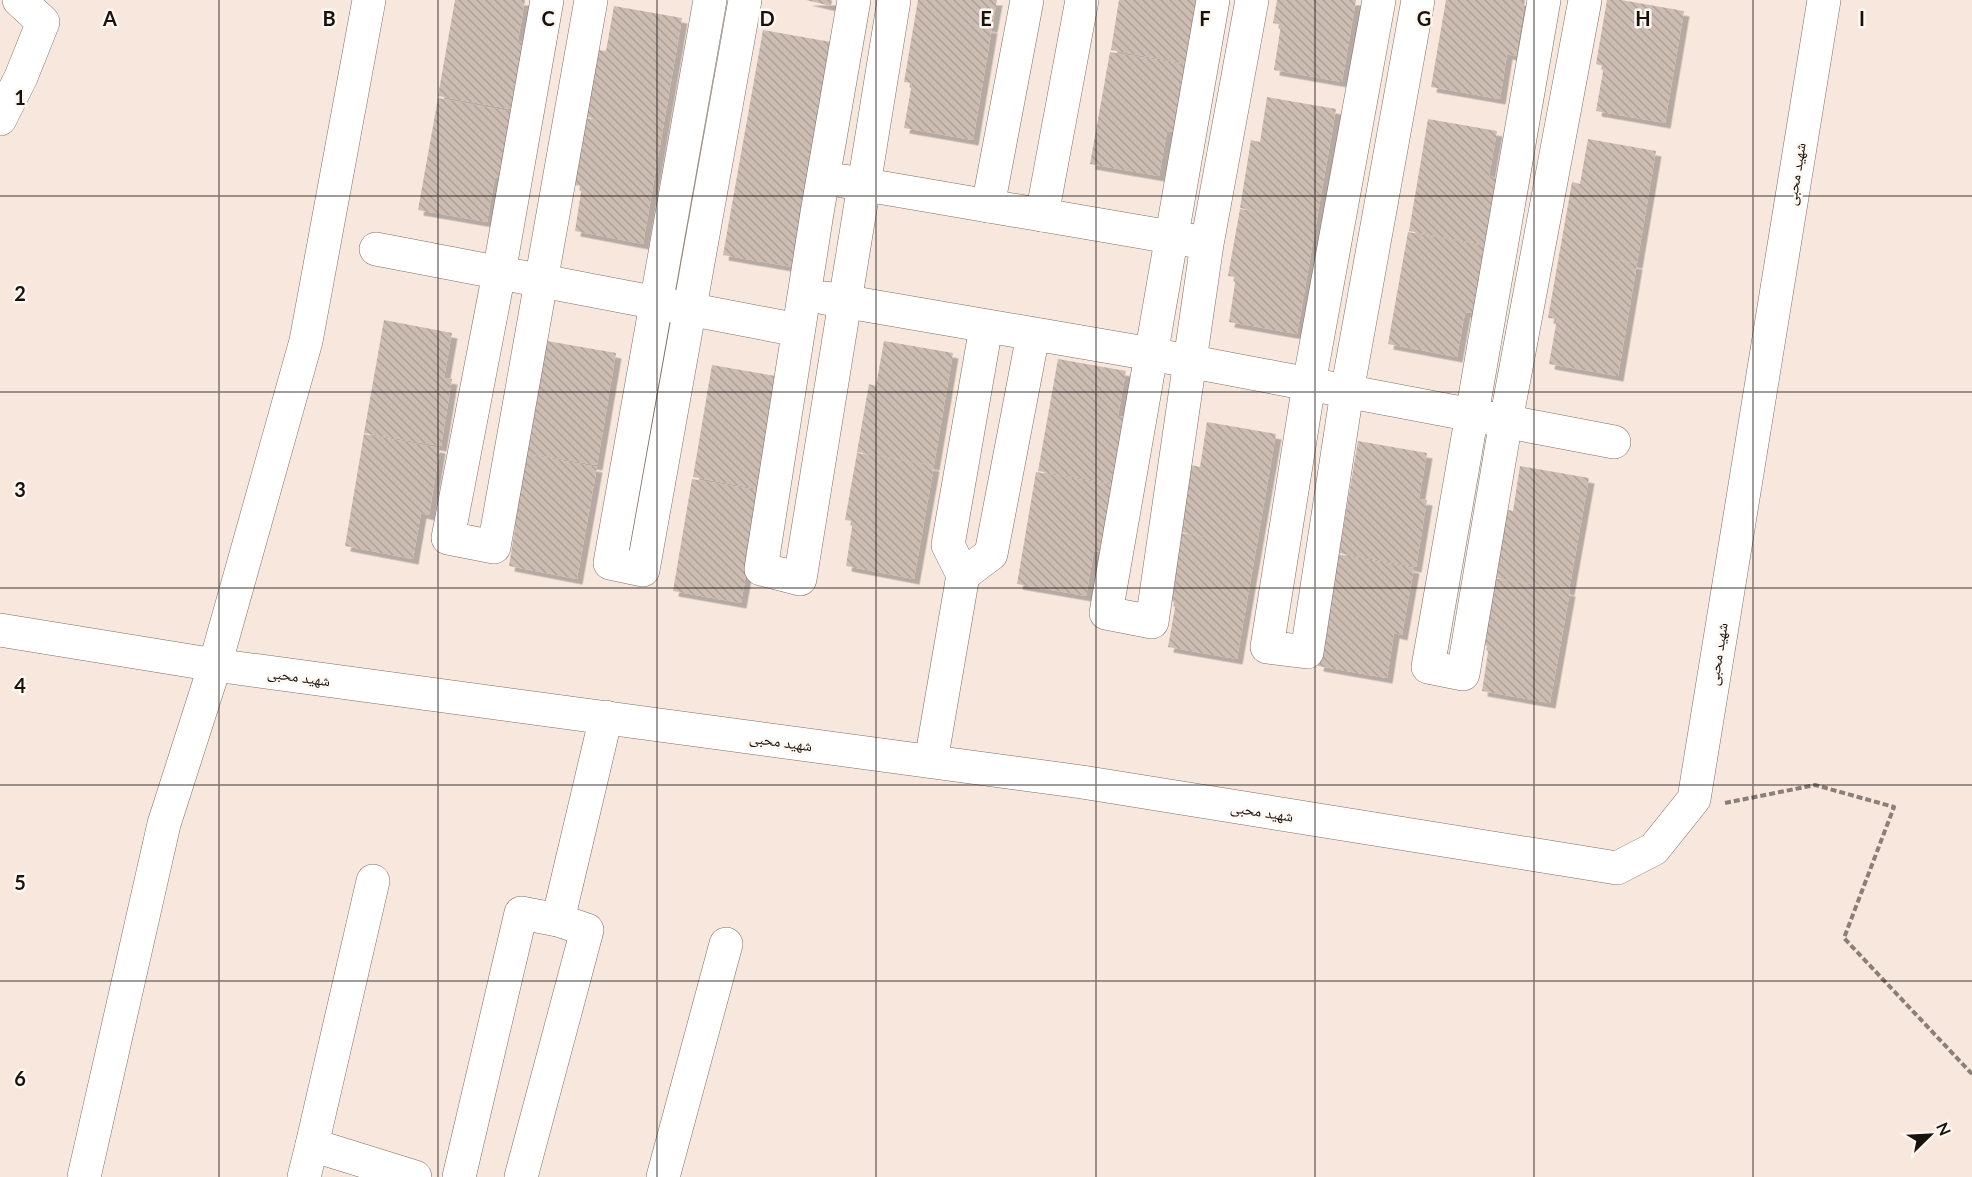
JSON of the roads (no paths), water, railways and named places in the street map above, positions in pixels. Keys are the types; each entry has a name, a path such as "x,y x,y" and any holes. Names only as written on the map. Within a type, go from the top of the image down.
{"street":[{"path":"0,119 21,78 43,22 19,0"},
{"path":"84,1177 164,824 215,665 306,341 369,0"},
{"path":"548,0 448,538 495,547 591,0"},
{"path":"710,0 610,563 643,570 745,0"},
{"path":"854,0 798,330 761,569 800,579 894,0"},
{"path":"988,206 1027,0"},
{"path":"1041,215 1082,0"},
{"path":"1213,0 1106,613 1152,622 1207,244 1252,0"},
{"path":"1379,0 1309,384 1267,647 1307,652 1347,392 1419,0"},
{"path":"1544,0 1428,667 1463,674 1506,421 1585,0"},
{"name":"شهید محبی","path":"0,630 215,665 1094,784 1617,868 1654,849 1694,799 1824,0"},
{"path":"824,177 1207,244"},
{"path":"376,249 798,330"},
{"path":"805,294 1151,354 1614,442"},
{"path":"931,761 963,575 948,545 986,327"},
{"path":"963,575 992,554 1033,335"},
{"path":"558,920 606,717"},
{"path":"304,1177 373,881"},
{"path":"459,1177 521,913 558,920 587,930 521,1177"},
{"path":"663,1177 726,944"},
{"path":"312,1145 415,1177"}]}
